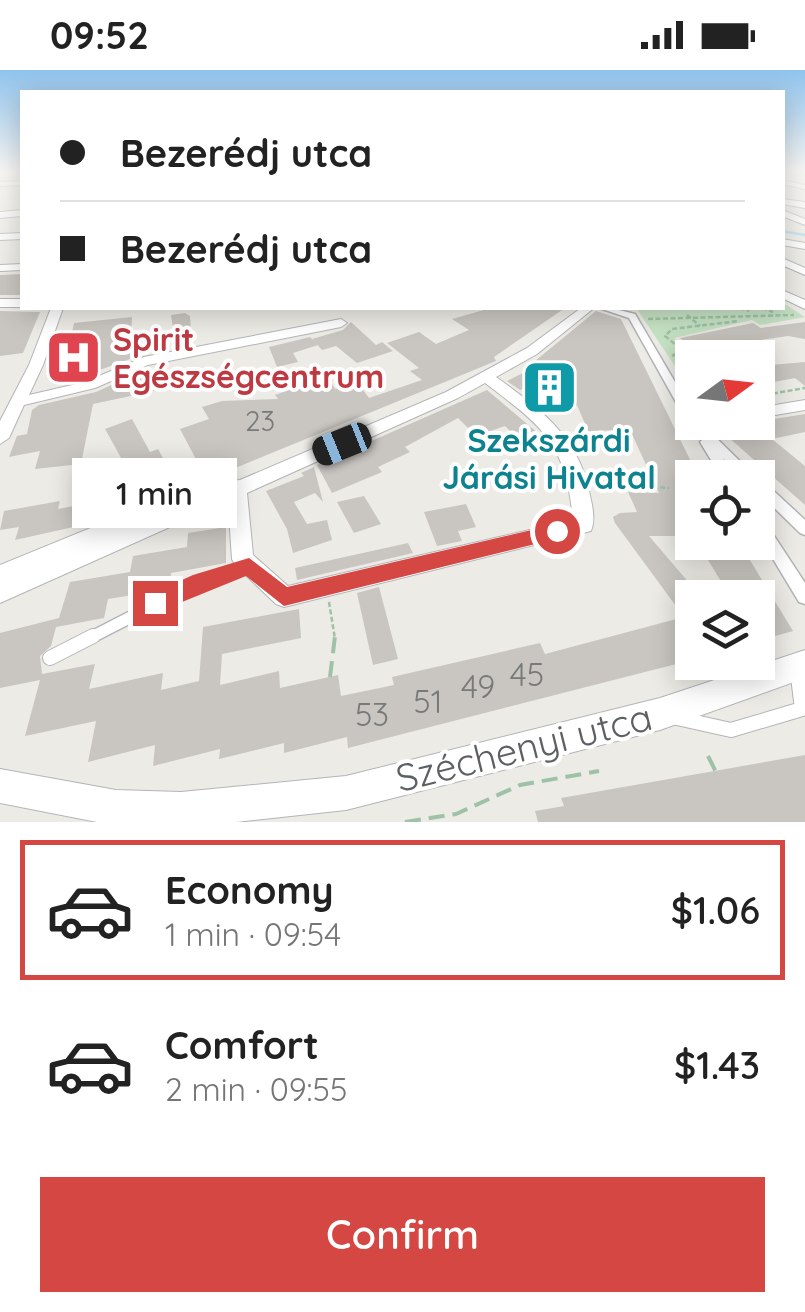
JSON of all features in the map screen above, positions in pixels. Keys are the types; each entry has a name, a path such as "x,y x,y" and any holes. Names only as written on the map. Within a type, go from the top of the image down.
{"street":[{"path":"0,438 57,310"},
{"path":"0,593 488,378 532,351 585,310"},
{"path":"610,310 632,316 675,387"},
{"path":"18,402 90,384 144,361 340,322"},
{"path":"236,486 242,559 284,597 584,525 581,480 561,438 488,378"},
{"path":"775,411 805,406"},
{"path":"714,440 733,460"},
{"path":"0,575 236,476 266,474"},
{"path":"775,500 805,528"},
{"path":"775,549 805,597"},
{"name":"Széchenyi utca","path":"0,786 116,808 181,810 346,793 660,714 801,665"}],"lane":[{"path":"50,658 201,581 249,566"}],"path":[{"path":"675,344 665,336 672,329 803,309"},
{"path":"768,310 773,312"},
{"path":"632,316 643,319 686,314 745,320"},
{"path":"686,314 700,326"},
{"path":"775,393 805,388"},
{"path":"780,398 785,391"},
{"path":"581,480 669,488"},
{"path":"326,586 336,646 330,677"},
{"path":"708,756 716,772"},
{"path":"406,822 456,814 520,785 599,772"}],"green space":[{"path":"785,304 805,317 760,325 752,320 674,338 675,366 638,310 785,310"}],"building":[{"path":"20,274 20,295 0,295 0,275"},
{"path":"484,310 562,310 494,357 496,361 189,487 181,470 198,463 180,429 209,419 202,407 222,401 278,399 275,395 328,376 335,389 358,383 369,398 422,380 410,371 419,368 387,343 419,332 436,344 469,330 452,319"},
{"path":"0,311 40,312 23,353 0,356"},
{"path":"596,311 621,319 675,429 675,440 680,440 690,460 675,460 675,536 649,536 687,580 675,580 675,605 613,517 637,512 628,492 659,493 630,430 588,431 577,405 572,408 532,385 520,390 507,381 537,366 535,361"},
{"path":"171,315 190,316 192,344 176,347"},
{"path":"132,317 130,359 61,384 74,323"},
{"path":"351,322 376,345 382,342 393,351 357,363 336,346 322,350 312,339 343,330"},
{"path":"805,322 805,339 680,338 753,323 761,328"},
{"path":"310,337 318,345 293,353 298,362 277,367 269,347"},
{"path":"805,362 805,386 795,378 775,382 775,365"},
{"path":"159,374 159,390 93,404 81,464 35,469 40,451 9,457 17,436 27,434 32,410 39,405 96,392 129,377"},
{"path":"487,390 539,434 519,440 505,426 476,436 458,418 405,447 410,452 378,467 382,472 332,493 317,465"},
{"path":"805,414 805,432 775,438 775,419"},
{"path":"132,419 150,452 158,449 173,476 139,490 105,429"},
{"path":"732,440 773,440 805,466 805,505 775,478 775,460 754,460"},
{"path":"314,467 323,502 315,493 294,502 307,524 327,520 332,540 293,553 287,529 266,491 304,476 301,473"},
{"path":"364,496 381,524 354,533 337,502"},
{"path":"60,501 58,509 100,501 96,522 15,540 19,527 0,530 4,511"},
{"path":"466,504 476,527 458,531 462,541 437,546 424,512"},
{"path":"226,527 226,563 171,573 170,587 164,590 108,599 104,618 56,627 51,646 40,656 42,674 95,664 89,689 163,673 161,690 199,681 203,627 299,609 301,638 222,654 220,685 279,671 280,688 338,675 341,696 394,685 392,677 540,643 545,654 675,619 675,664 348,748 347,737 284,753 284,743 219,759 220,749 153,766 155,745 88,762 96,721 25,736 40,680 0,688 0,633 59,618 70,582 130,572 133,556 187,547 188,533"},
{"path":"408,543 413,553 297,580 295,568"},
{"path":"708,560 750,560 762,580 720,580"},
{"path":"379,587 398,659 373,665 357,593"},
{"path":"775,601 793,631 775,636"},
{"path":"805,755 805,822 538,822 535,811 564,806 561,798"}],"waterway":[{"path":"785,232 805,235"}],"place":[{"name":"Spirit Egészségcentrum","path":"74,358"},
{"name":"Szekszárdi Járási Hivatal","path":"549,387"}],"route":[{"path":"155,603 201,581 249,566 284,597 557,531"}]}
